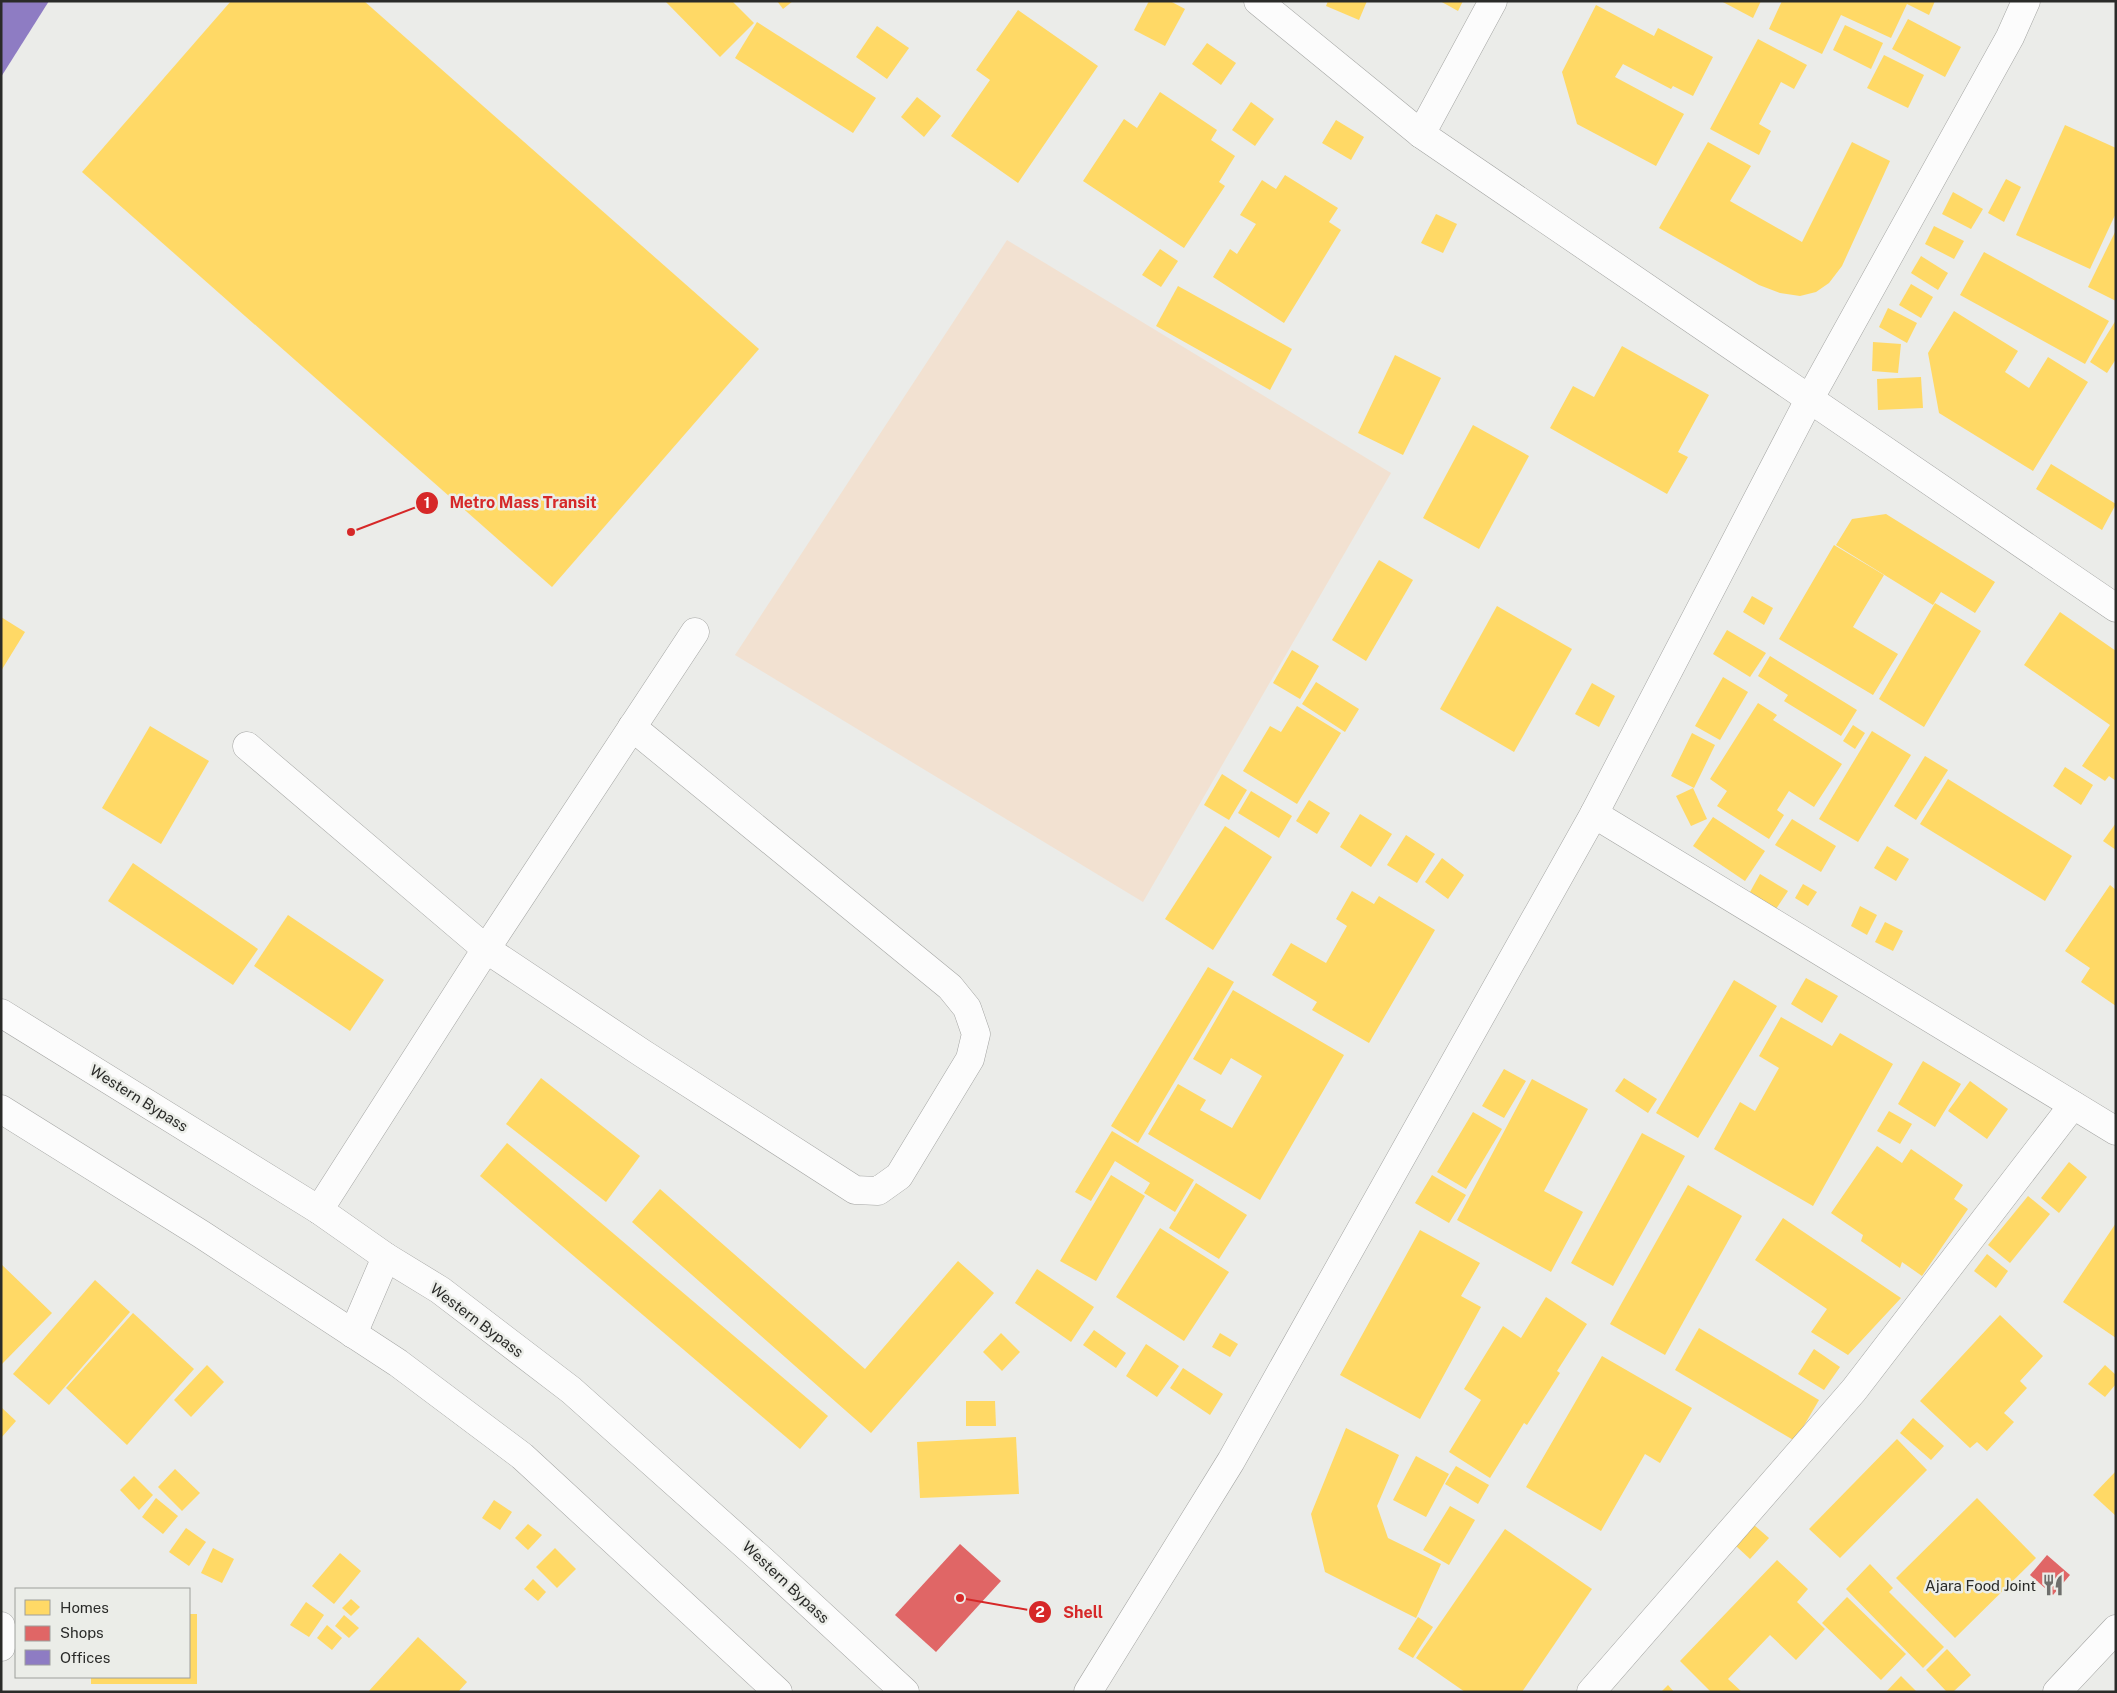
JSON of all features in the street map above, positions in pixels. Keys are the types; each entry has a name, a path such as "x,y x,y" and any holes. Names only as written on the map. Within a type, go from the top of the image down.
{"main road":[{"path":"1258,1 1420,134 2116,608"},
{"path":"1420,134 1493,1"},
{"path":"1088,1692 1231,1461 1594,814 1810,398 2010,36 2026,1"},
{"path":"319,1210 486,948 695,632"},
{"path":"246,746 486,948 642,1054 854,1190 878,1191 899,1176 970,1059 976,1034 967,1008 950,987 632,727"},
{"path":"1594,814 2116,1132"},
{"name":"Western Bypass","path":"1,1013 319,1210 386,1257 440,1290 571,1390 764,1560 905,1692"},
{"path":"1591,1692 1854,1390 2073,1106"},
{"path":"1,1109 201,1234 398,1363 522,1456 777,1691"},
{"path":"353,1334 386,1257"},
{"path":"1,1626 3,1636 1,1648"},
{"path":"2057,1692 2116,1629"}],"shaded area":[{"path":"1007,240 1391,473 1143,902 735,655"}],"building: Homes":[{"path":"231,1 364,1 759,349 552,587 82,172"},
{"path":"665,1 732,1 754,23 720,57"},
{"path":"777,1 793,1 783,9"},
{"path":"1149,1 1170,1 1185,9 1165,46 1134,30"},
{"path":"1328,1 1367,1 1359,20 1326,6"},
{"path":"1440,1 1463,1 1458,11"},
{"path":"1721,1 1761,1 1753,18"},
{"path":"1782,1 1935,1 1929,15 1907,4 1891,38 1841,15 1822,54 1769,29"},
{"path":"1596,5 1654,36 1658,28 1713,57 1693,96 1673,86 1671,89 1623,64 1615,77 1684,114 1656,166 1577,124 1562,72"},
{"path":"1018,10 1098,66 1018,183 951,136 990,80 976,70"},
{"path":"1908,19 1961,47 1945,77 1892,49"},
{"path":"757,22 876,98 853,133 735,58"},
{"path":"1845,25 1883,43 1871,69 1833,50"},
{"path":"877,26 909,48 887,79 856,57"},
{"path":"1758,39 1807,65 1794,89 1781,82 1759,124 1771,131 1759,155 1710,129"},
{"path":"1207,43 1236,63 1221,85 1192,64"},
{"path":"1884,55 1924,75 1908,108 1867,88"},
{"path":"1160,92 1217,130 1211,140 1235,156 1219,182 1225,186 1184,248 1083,181 1124,119 1137,128"},
{"path":"917,97 941,116 924,137 901,117"},
{"path":"1251,102 1274,119 1255,146 1232,130"},
{"path":"1336,120 1364,137 1351,160 1322,143"},
{"path":"2065,125 2116,148 2116,213 2090,269 2016,235"},
{"path":"1708,142 1751,166 1730,201 1802,242 1852,142 1890,161 1842,266 1829,283 1816,292 1800,296 1780,293 1759,285 1659,228"},
{"path":"1285,175 1338,208 1329,222 1341,230 1284,323 1213,277 1230,249 1237,254 1256,224 1240,215 1262,180 1276,189"},
{"path":"2006,179 2021,187 2004,222 1988,213"},
{"path":"1953,192 1983,209 1971,229 1942,214"},
{"path":"1436,214 1457,224 1443,253 1421,243"},
{"path":"1934,226 1964,241 1954,259 1925,244"},
{"path":"2116,230 2116,301 2088,287"},
{"path":"1160,249 1178,261 1161,287 1142,275"},
{"path":"1984,252 2109,321 2085,364 1960,295"},
{"path":"1921,256 1948,273 1938,290 1911,273"},
{"path":"1911,284 1933,297 1921,318 1899,305"},
{"path":"1178,286 1292,349 1270,390 1156,326"},
{"path":"1888,308 1917,323 1907,343 1879,327"},
{"path":"1954,311 2018,351 2005,372 2029,388 2048,357 2088,382 2033,471 1939,413 1928,353"},
{"path":"2116,320 2116,359 2107,373 2090,362"},
{"path":"1873,342 1901,344 1898,373 1872,371"},
{"path":"1622,346 1709,395 1678,452 1688,457 1667,494 1550,428 1573,386 1594,397"},
{"path":"1395,355 1441,378 1403,455 1358,433"},
{"path":"1921,377 1923,408 1878,410 1877,379"},
{"path":"1473,425 1529,456 1479,549 1423,518"},
{"path":"2051,464 2116,504 2102,530 2036,489"},
{"path":"1886,514 1995,582 1975,613 1941,592 1933,605 1836,545 1852,519"},
{"path":"1834,545 1884,575 1853,627 1898,654 1873,695 1779,639"},
{"path":"1379,560 1413,580 1366,661 1332,640"},
{"path":"1752,596 1773,608 1764,625 1743,612"},
{"path":"1935,603 1981,631 1924,727 1879,699"},
{"path":"1497,606 1572,649 1514,752 1440,709"},
{"path":"2060,612 2116,651 2116,781 2109,776 2105,781 2082,766 2110,725 2024,665"},
{"path":"1,617 25,632 1,671"},
{"path":"1727,630 1766,653 1750,677 1713,654"},
{"path":"1292,650 1319,666 1300,699 1273,683"},
{"path":"1770,656 1857,710 1841,736 1784,701 1788,695 1758,676"},
{"path":"1723,677 1748,692 1720,740 1695,726"},
{"path":"1316,682 1359,709 1345,732 1302,704"},
{"path":"1592,683 1615,696 1599,727 1575,714"},
{"path":"1758,703 1777,715 1773,720 1842,764 1814,807 1789,791 1777,810 1784,815 1769,839 1717,806 1727,791 1710,779"},
{"path":"1297,706 1341,733 1297,804 1243,771 1270,726 1281,732"},
{"path":"1853,725 1865,733 1855,749 1843,741"},
{"path":"150,726 209,761 161,844 102,808"},
{"path":"1872,731 1911,755 1858,842 1819,819"},
{"path":"1692,733 1715,745 1694,788 1671,776"},
{"path":"1925,756 1948,770 1916,820 1894,806"},
{"path":"2065,767 2093,785 2081,805 2053,786"},
{"path":"1222,774 1247,790 1229,820 1204,805"},
{"path":"1948,779 2072,856 2045,901 1920,824"},
{"path":"1693,788 1707,819 1691,826 1676,796"},
{"path":"1251,791 1292,816 1279,838 1238,813"},
{"path":"1309,800 1330,813 1317,834 1296,821"},
{"path":"1360,814 1392,834 1371,867 1340,847"},
{"path":"1713,817 1765,851 1745,881 1693,846"},
{"path":"1792,819 1836,846 1821,872 1775,845"},
{"path":"2116,823 2116,850 2103,841"},
{"path":"1225,826 1272,857 1213,950 1165,919"},
{"path":"1406,835 1435,854 1417,883 1387,865"},
{"path":"1887,846 1909,859 1896,881 1874,868"},
{"path":"1442,858 1464,875 1448,899 1425,882"},
{"path":"133,863 258,949 233,985 108,901"},
{"path":"1760,874 1788,891 1776,909 1750,892"},
{"path":"1803,884 1817,892 1808,906 1795,898"},
{"path":"2110,885 2116,890 2116,1006 2081,982 2090,968 2065,951"},
{"path":"1352,891 1374,904 1379,896 1435,930 1369,1043 1312,1010 1317,1002 1272,975 1291,943 1326,963 1347,926 1336,919"},
{"path":"1860,906 1877,915 1867,935 1851,926"},
{"path":"288,915 384,980 350,1031 254,966"},
{"path":"1885,922 1903,931 1893,951 1875,942"},
{"path":"1208,967 1234,982 1138,1143 1111,1126"},
{"path":"1806,978 1838,996 1822,1023 1791,1004"},
{"path":"1734,980 1777,1006 1698,1138 1656,1113"},
{"path":"1233,990 1344,1055 1260,1200 1148,1134 1178,1084 1206,1100 1200,1110 1232,1128 1262,1076 1231,1058 1221,1075 1193,1059"},
{"path":"1781,1017 1832,1046 1840,1033 1893,1064 1813,1206 1714,1149 1740,1102 1755,1111 1779,1068 1759,1056"},
{"path":"1923,1061 1961,1084 1935,1127 1898,1104"},
{"path":"1504,1069 1526,1081 1504,1118 1482,1106"},
{"path":"541,1078 640,1156 606,1202 506,1124"},
{"path":"1624,1078 1657,1099 1648,1113 1615,1091"},
{"path":"1532,1079 1588,1109 1544,1191 1583,1212 1551,1272 1457,1220"},
{"path":"1970,1081 2008,1109 1987,1139 1948,1111"},
{"path":"1889,1111 1912,1124 1900,1144 1877,1131"},
{"path":"1473,1112 1502,1129 1466,1189 1437,1172"},
{"path":"1112,1131 1194,1180 1175,1212 1144,1193 1150,1183 1115,1161 1091,1201 1075,1192"},
{"path":"1642,1133 1685,1156 1613,1286 1571,1263"},
{"path":"507,1143 828,1416 800,1449 480,1176"},
{"path":"1877,1146 1902,1163 1911,1149 1963,1185 1954,1199 1968,1209 1922,1276 1902,1262 1900,1268 1861,1241 1863,1235 1831,1213"},
{"path":"2069,1162 2087,1177 2059,1213 2041,1198"},
{"path":"1111,1175 1145,1196 1096,1281 1060,1261"},
{"path":"1432,1175 1466,1195 1449,1223 1415,1203"},
{"path":"1196,1183 1247,1215 1219,1259 1169,1228"},
{"path":"1688,1185 1742,1216 1665,1355 1610,1324"},
{"path":"660,1189 865,1369 958,1261 994,1293 871,1433 632,1222"},
{"path":"2028,1196 2050,1214 2010,1263 1988,1245"},
{"path":"1783,1218 1901,1298 1848,1355 1811,1332 1827,1309 1755,1260"},
{"path":"2116,1223 2116,1338 2063,1302"},
{"path":"1160,1228 1229,1272 1184,1341 1116,1297"},
{"path":"1420,1230 1480,1263 1461,1296 1481,1307 1420,1419 1340,1375"},
{"path":"1987,1254 2008,1271 1996,1288 1974,1271"},
{"path":"1,1264 52,1313 1,1365"},
{"path":"1037,1269 1094,1307 1071,1342 1015,1303"},
{"path":"95,1280 130,1312 49,1405 13,1374"},
{"path":"1546,1297 1587,1324 1557,1371 1560,1373 1527,1425 1524,1423 1490,1478 1449,1452 1481,1400 1464,1389 1503,1326 1521,1338"},
{"path":"133,1313 194,1369 127,1445 66,1388"},
{"path":"2000,1315 2043,1356 2020,1381 2027,1388 2004,1413 2014,1422 1987,1451 1977,1442 1970,1448 1920,1401"},
{"path":"1699,1328 1819,1400 1795,1441 1675,1370"},
{"path":"1094,1330 1126,1353 1116,1368 1083,1345"},
{"path":"1001,1333 1020,1352 1002,1371 983,1352"},
{"path":"1220,1333 1238,1344 1230,1357 1212,1347"},
{"path":"1146,1344 1179,1366 1157,1397 1126,1376"},
{"path":"1814,1349 1840,1367 1824,1390 1798,1374"},
{"path":"1602,1356 1692,1408 1660,1463 1645,1454 1601,1531 1526,1487"},
{"path":"207,1365 224,1382 191,1417 174,1400"},
{"path":"2105,1365 2116,1375 2116,1384 2105,1397 2088,1384"},
{"path":"1183,1368 1223,1394 1210,1415 1170,1388"},
{"path":"966,1401 995,1401 996,1426 966,1426"},
{"path":"1,1407 16,1421 1,1438"},
{"path":"1913,1418 1944,1446 1931,1460 1900,1433"},
{"path":"1346,1428 1399,1455 1377,1506 1388,1538 1441,1564 1416,1618 1325,1572 1311,1514"},
{"path":"1016,1437 1019,1494 920,1498 917,1442"},
{"path":"1897,1439 1927,1470 1840,1558 1809,1529"},
{"path":"1416,1456 1449,1474 1426,1517 1393,1500"},
{"path":"1456,1466 1489,1485 1478,1504 1445,1484"},
{"path":"175,1469 200,1493 182,1511 158,1487"},
{"path":"2116,1471 2116,1516 2093,1495"},
{"path":"134,1476 153,1495 139,1510 120,1490"},
{"path":"156,1498 178,1516 163,1534 142,1517"},
{"path":"1977,1498 2036,1558 1955,1638 1896,1578"},
{"path":"494,1500 512,1512 500,1530 482,1518"},
{"path":"1450,1506 1475,1520 1449,1565 1423,1550"},
{"path":"528,1524 542,1535 528,1550 515,1538"},
{"path":"1754,1525 1769,1538 1750,1559 1736,1546"},
{"path":"186,1528 206,1542 189,1566 169,1552"},
{"path":"1505,1529 1592,1589 1522,1692 1465,1692 1416,1658"},
{"path":"213,1548 234,1559 222,1583 201,1573"},
{"path":"555,1548 576,1569 557,1588 536,1567"},
{"path":"340,1553 361,1571 334,1604 312,1586"},
{"path":"1777,1560 1808,1589 1797,1602 1825,1629 1796,1660 1770,1635 1728,1679 1742,1692 1711,1692 1680,1661"},
{"path":"1870,1564 1893,1588 1889,1592 1944,1647 1923,1668 1846,1589"},
{"path":"533,1579 546,1592 538,1601 524,1589"},
{"path":"1847,1597 1906,1654 1881,1680 1822,1623"},
{"path":"351,1599 360,1607 351,1616 342,1608"},
{"path":"306,1602 324,1615 309,1637 290,1625"},
{"path":"190,1614 197,1614 197,1684 91,1684 91,1678 190,1678"},
{"path":"344,1615 359,1628 349,1638 335,1626"},
{"path":"1418,1617 1433,1627 1413,1658 1398,1649"},
{"path":"327,1625 342,1638 332,1650 317,1638"},
{"path":"418,1637 467,1682 458,1692 368,1692"},
{"path":"1947,1649 1971,1675 1953,1692 1947,1692 1926,1670"},
{"path":"1901,1676 1917,1692 1886,1692"},
{"path":"1668,1685 1674,1692 1661,1692"}],"building: Shops":[{"path":"960,1544 1001,1581 936,1652 895,1615"},
{"path":"2047,1555 2070,1575 2053,1595 2030,1575"}],"building: Offices":[{"path":"1,1 49,1 1,77"}],"place":[{"name":"Metro Mass Transit","path":"351,532"},
{"name":"Ajara Food Joint","path":"2053,1585"},
{"name":"Shell","path":"960,1598"}]}
